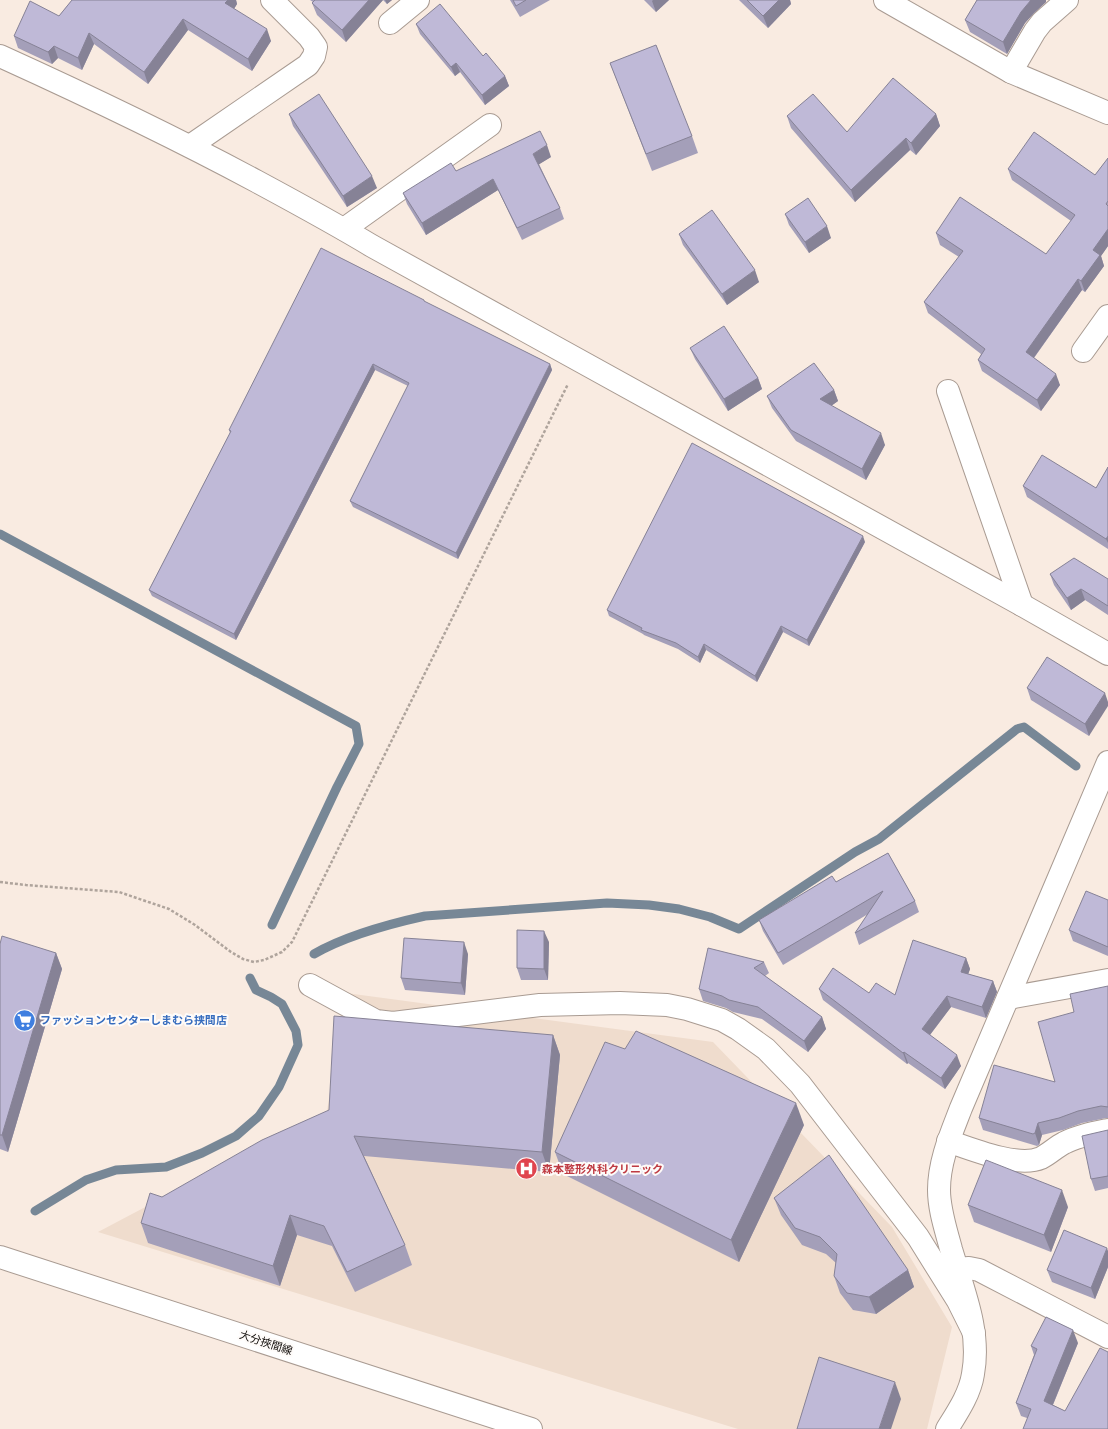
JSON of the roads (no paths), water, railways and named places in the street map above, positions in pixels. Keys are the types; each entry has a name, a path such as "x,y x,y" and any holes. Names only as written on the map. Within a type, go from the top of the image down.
{"street":[{"path":"190,146 308,66 314,56 316,47 309,37 272,0"},
{"path":"390,24 418,0"},
{"path":"885,0 1011,72 1108,113"},
{"path":"1011,72 1035,31 1042,22 1067,0"},
{"path":"0,56 59,82 190,146 344,229 379,250 1108,654"},
{"path":"344,229 490,125"},
{"path":"1083,351 1108,316"},
{"path":"948,391 1022,605"},
{"path":"947,1429 968,1391 973,1375 974,1333 970,1310 943,1222 939,1190 941,1168 948,1141 961,1108 1108,762"},
{"path":"1008,998 1108,980"},
{"path":"310,985 376,1021 393,1023 540,1005 620,1003 667,1005 687,1009 722,1020 738,1029 766,1049 800,1084 918,1237 958,1301 974,1333"},
{"path":"948,1141 993,1157 1034,1160 1043,1157 1054,1148 1072,1139 1108,1130"},
{"name":"大分挾間線","path":"0,1257 532,1429"},
{"path":"957,1269 969,1268 985,1273 1108,1337"}],"waterway":[{"path":"0,534 356,726 359,744 337,787 272,925"},
{"path":"314,954 353,936 425,916 607,903 649,905 679,909 710,917 739,929 855,852 879,839 1017,729 1024,727 1076,766"},
{"path":"35,1211 86,1180 116,1170 166,1167 202,1153 236,1136 259,1116 279,1087 298,1045 296,1031 282,1004 256,990 250,978"}],"place":[{"name":"ファッションセンターしまむら挟間店","path":"24,1020"},
{"name":"森本整形外科クリニック","path":"527,1169"}]}
